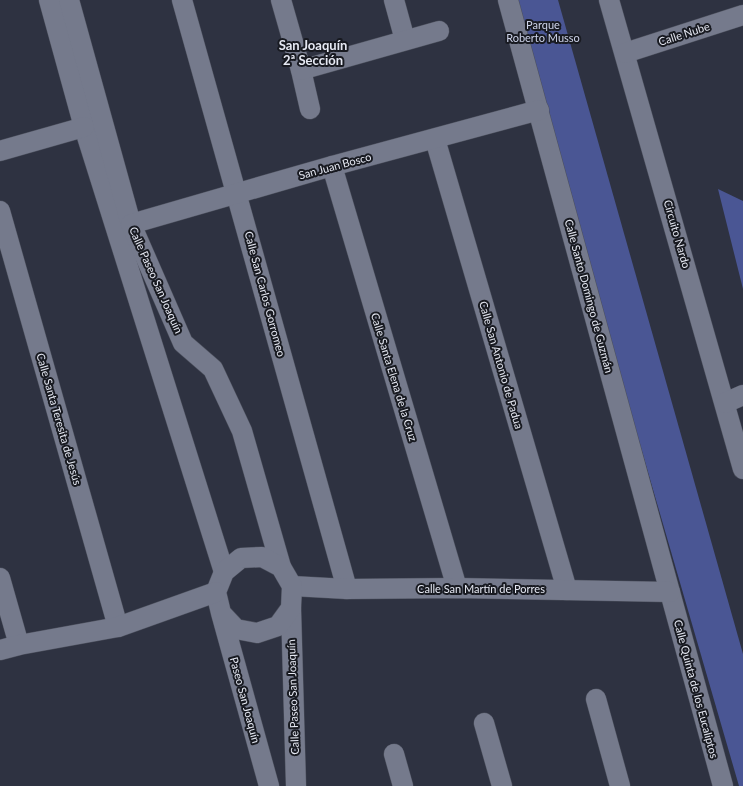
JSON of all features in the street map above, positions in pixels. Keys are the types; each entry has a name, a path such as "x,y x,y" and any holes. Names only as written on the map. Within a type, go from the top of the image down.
{"street":[{"name":"Calle Paseo San Joaquín","path":"49,0 84,127 224,572"},
{"name":"Calle Paseo San Joaquín","path":"70,0 131,224 183,343 213,369 242,431 281,567"},
{"name":"Calle San Carlos Gorromeo","path":"182,0 347,589"},
{"path":"281,0 301,70 310,109"},
{"path":"394,0 405,40"},
{"name":"Calle Santo Domingo de Guzmán","path":"508,0 670,592"},
{"name":"Circuito Nardo","path":"609,0 734,399 743,469"},
{"name":"Calle Nube","path":"625,53 743,15"},
{"path":"301,70 439,31"},
{"name":"San Juan Bosco","path":"131,224 332,166 539,110"},
{"path":"0,151 84,127"},
{"name":"Calle San Antonio de Padua","path":"435,139 567,590"},
{"name":"Calle Santa Elena de la Cruz","path":"332,166 457,588"},
{"name":"Calle Santa Teresita de Jesús","path":"0,211 118,626"},
{"path":"262,557 281,567 292,586 290,608 278,626 257,633 236,629 221,613 216,592 224,572 241,558 262,557"},
{"path":"0,578 19,645"},
{"name":"Calle San Martín de Porres","path":"292,586 347,589 457,588 670,592"},
{"path":"0,650 118,626 216,592"},
{"name":"Calle Quinta de los Eucaliptos","path":"670,592 723,786"},
{"name":"Calle Paseo San Joaquín","path":"290,608 296,786"},
{"name":"Paseo San Joaquín","path":"221,613 269,786"},
{"path":"596,699 620,786"},
{"path":"484,723 502,786"},
{"path":"394,754 403,786"}],"green space":[{"name":"Parque Roberto Musso","path":"511,0 558,0 743,654 743,786 739,786"},
{"path":"718,189 743,201 743,289"}],"district":[{"name":"San Joaquín 2ª Sección","path":"313,52"}]}
